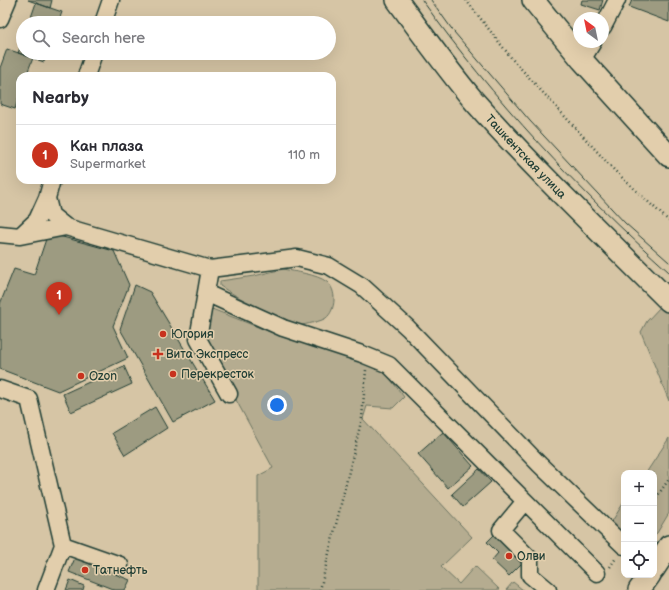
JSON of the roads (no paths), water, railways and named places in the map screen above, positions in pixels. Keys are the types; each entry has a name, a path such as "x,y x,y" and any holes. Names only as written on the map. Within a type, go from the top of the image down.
{"main road":[{"name":"Ташкентская улица","path":"397,0 440,58 474,100 507,137 669,301"},
{"path":"533,0 582,60 669,156"},
{"path":"657,564 669,546"},
{"path":"639,590 648,578"}],"street":[{"path":"0,19 8,0"},
{"path":"105,16 111,0"},
{"path":"609,15 617,0"},
{"path":"582,60 589,48"},
{"path":"87,72 92,60"},
{"path":"20,236 37,220 47,198 51,184"},
{"path":"47,198 51,215 66,227 210,269 297,258 329,266 362,286 408,328 539,464 621,543"},
{"path":"0,234 20,236 66,227"},
{"path":"210,269 198,339 228,394"},
{"path":"206,293 283,328 367,356 388,365 597,573"},
{"path":"0,389 29,399 63,545 46,590"},
{"path":"525,501 501,530 530,559 530,575 548,590"},
{"path":"63,545 120,565"}],"tram line":[{"path":"422,0 478,73 538,143 602,209 669,272"},
{"path":"431,0 454,32 530,121 625,223 669,262"}],"place":[{"name":"Кан плаза","path":"59,315"},
{"name":"Югория","path":"163,334"},
{"name":"Вита Экспресс","path":"158,354"},
{"name":"Перекресток","path":"173,374"},
{"name":"Ozon","path":"81,376"},
{"name":"Олви","path":"509,556"},
{"name":"Татнефть","path":"85,570"}]}
